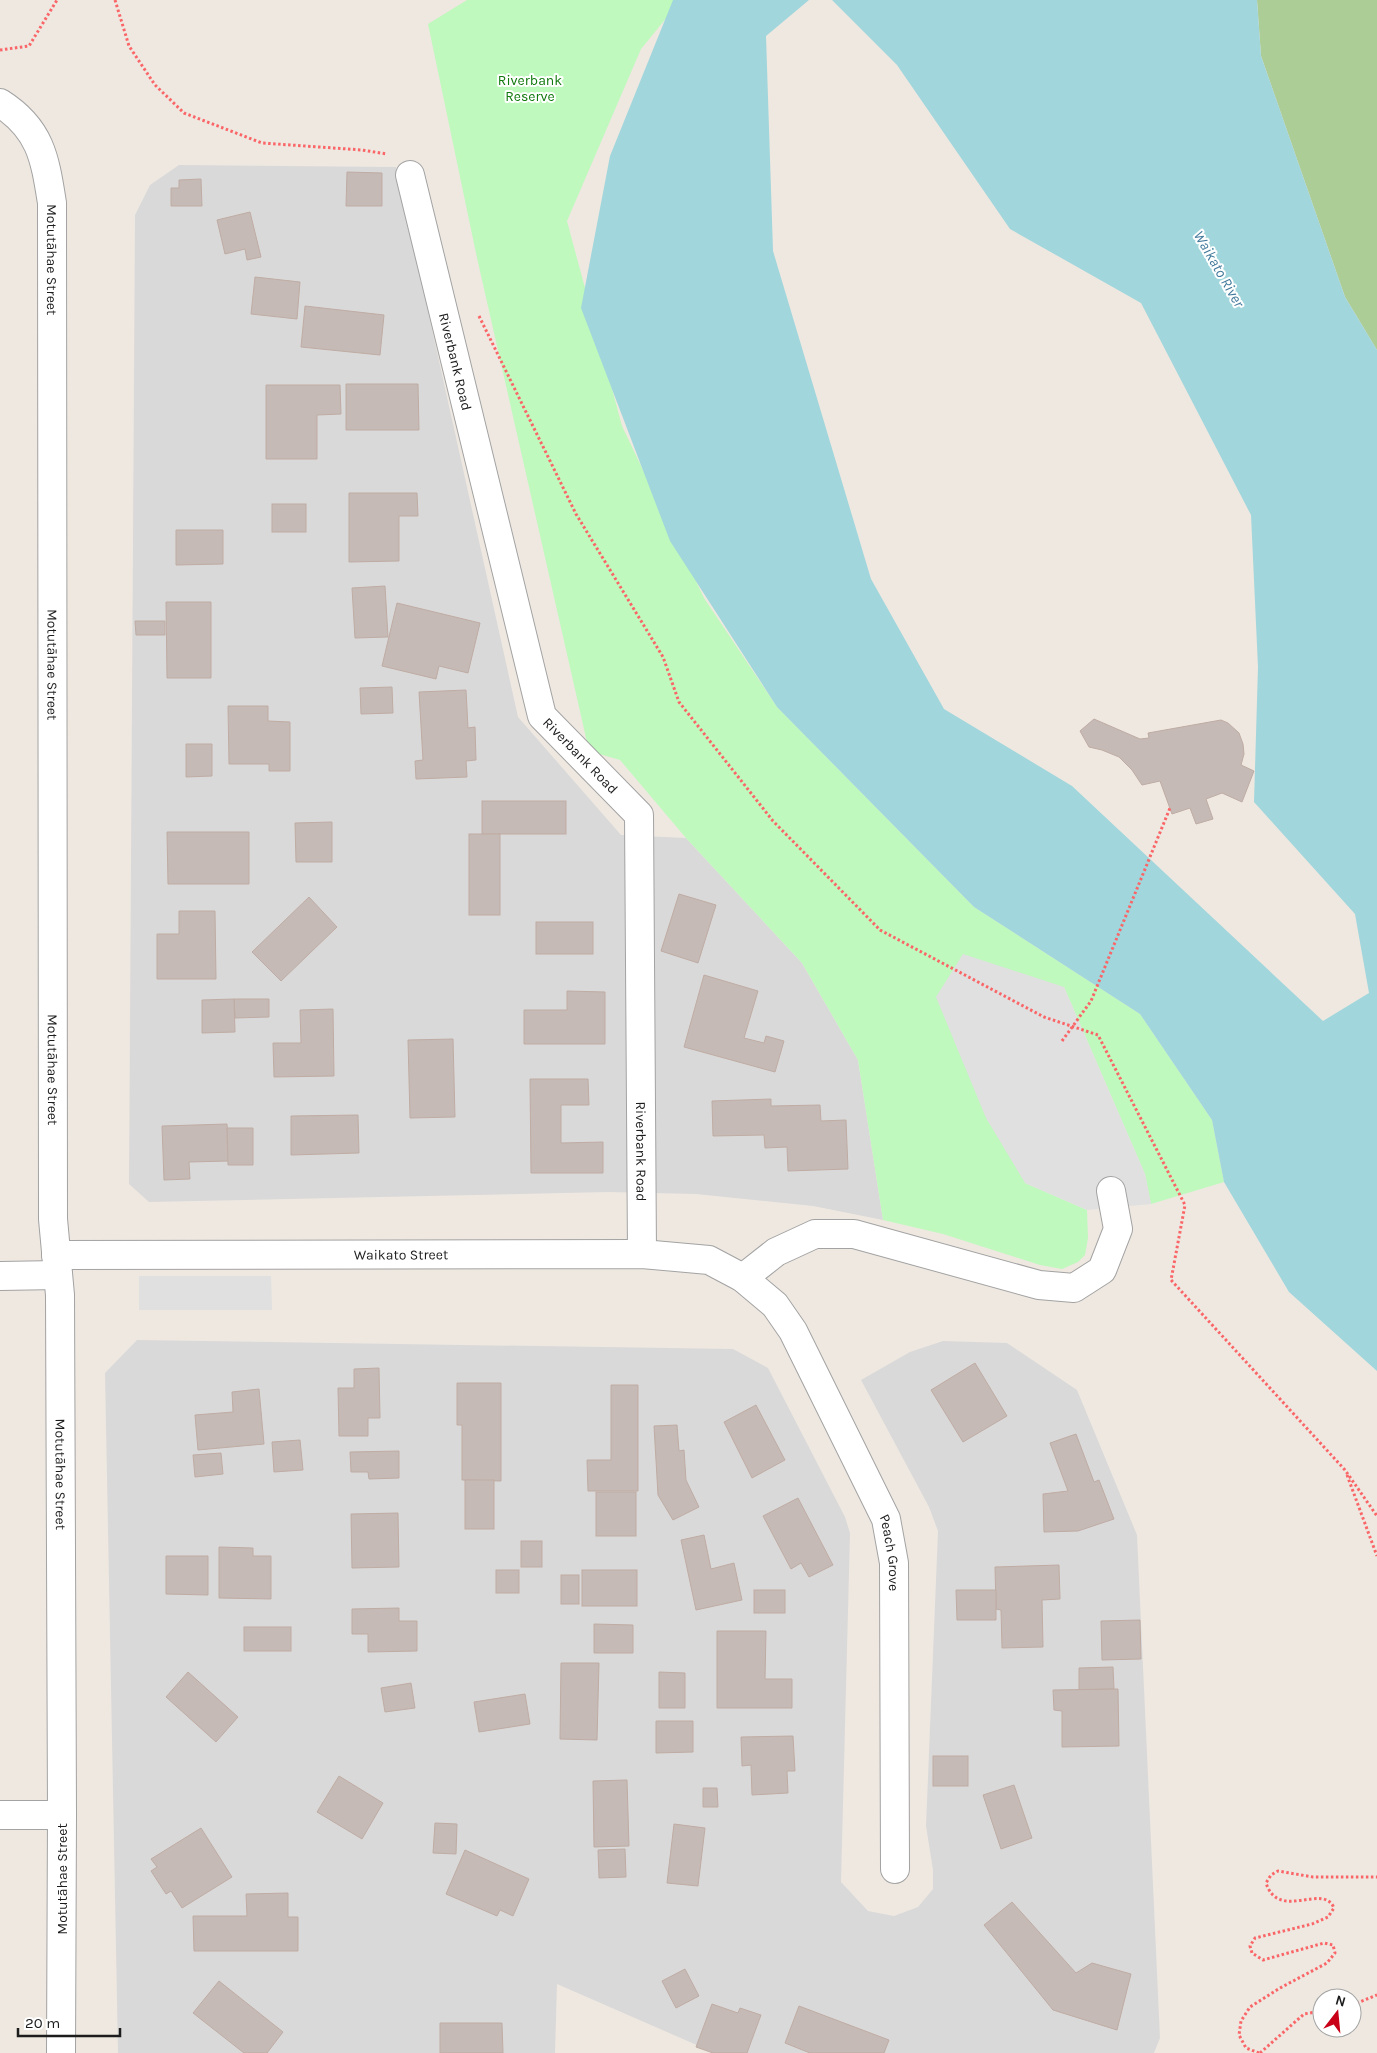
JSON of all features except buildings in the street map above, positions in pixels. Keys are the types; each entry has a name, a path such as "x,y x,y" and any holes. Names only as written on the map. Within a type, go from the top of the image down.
{"street":[{"name":"Motutāhae Street","path":"0,103 10,109 33,133 45,161 52,204 53,1209 60,1305 61,2053"},
{"name":"Riverbank Road","path":"410,175 542,716 639,815 642,1254"},
{"path":"743,1278 776,1252 815,1234 854,1234 1038,1285 1074,1288 1102,1270 1118,1229 1111,1191"},
{"name":"Waikato Street","path":"0,1276 57,1265 642,1254 709,1260 743,1278"},
{"name":"Peach Grove","path":"743,1278 775,1305 793,1331 886,1519 894,1562 895,1869"},
{"path":"0,1815 62,1815"}],"path":[{"path":"0,50 29,46 57,0"},
{"path":"116,0 129,46 154,85 184,113 262,143 362,150 389,155 402,163 410,175"},
{"path":"475,308 576,514 663,657 679,702 773,821 880,930 1044,1017 1098,1035 1185,1205 1171,1280 1345,1470 1377,1516"},
{"path":"1062,1041 1091,1001 1149,855 1170,808"},
{"path":"1345,1470 1377,1556"},
{"path":"1312,2013 1304,2014 1260,2053 1246,2048 1239,2035 1241,2021 1250,2007 1280,1988 1327,1963 1335,1953 1333,1945 1324,1943 1264,1960 1252,1953 1250,1946 1255,1938 1312,1924 1328,1917 1334,1908 1331,1901 1326,1898 1288,1902 1276,1898 1269,1890 1266,1882 1271,1875 1278,1871 1313,1877 1377,1877"},
{"path":"1362,2001 1377,1995"}],"shaded area":[{"path":"179,165 396,167 518,717 621,835 686,838 802,963 858,1060 883,1220 813,1206 696,1194 608,1192 149,1202 129,1184 135,215 150,185"},
{"path":"963,954 1064,987 1145,1174 1151,1204 1087,1210 1025,1183 986,1118 936,997"},
{"path":"139,1276 271,1276 272,1310 139,1310"},
{"path":"137,1340 733,1349 768,1368 845,1517 850,1533 841,1882 868,1911 894,1916 918,1907 933,1889 933,1870 926,1826 938,1531 929,1507 861,1380 910,1352 943,1341 1007,1343 1077,1390 1137,1535 1160,2038 1154,2053 715,2053 557,1984 555,2053 118,2053 105,1373"}],"green space":[{"name":"Riverbank Reserve","path":"467,0 681,0 641,49 567,221 622,426 704,598 777,707 974,907 1140,1014 1212,1120 1224,1182 1151,1204 1145,1174 1064,987 1025,1183 1087,1210 1088,1238 1085,1255 1078,1262 1062,1269 1040,1265 943,1234 883,1220 858,1060 802,963 686,838 620,760 589,751 477,258 428,24"},
{"path":"1257,0 1377,0 1377,350 1345,297 1261,56"}],"water":[{"name":"Waikato River","path":"673,0 809,0 766,36 773,251 871,579 944,709 1072,786 1323,1021 1369,993 1355,914 1254,802 1258,667 1251,515 1141,303 1010,229 897,65 832,0 1257,0 1261,56 1345,297 1377,350 1377,1371 1289,1292 1224,1182 1212,1120 1140,1014 974,907 777,707 670,541 581,308 610,156"}]}
